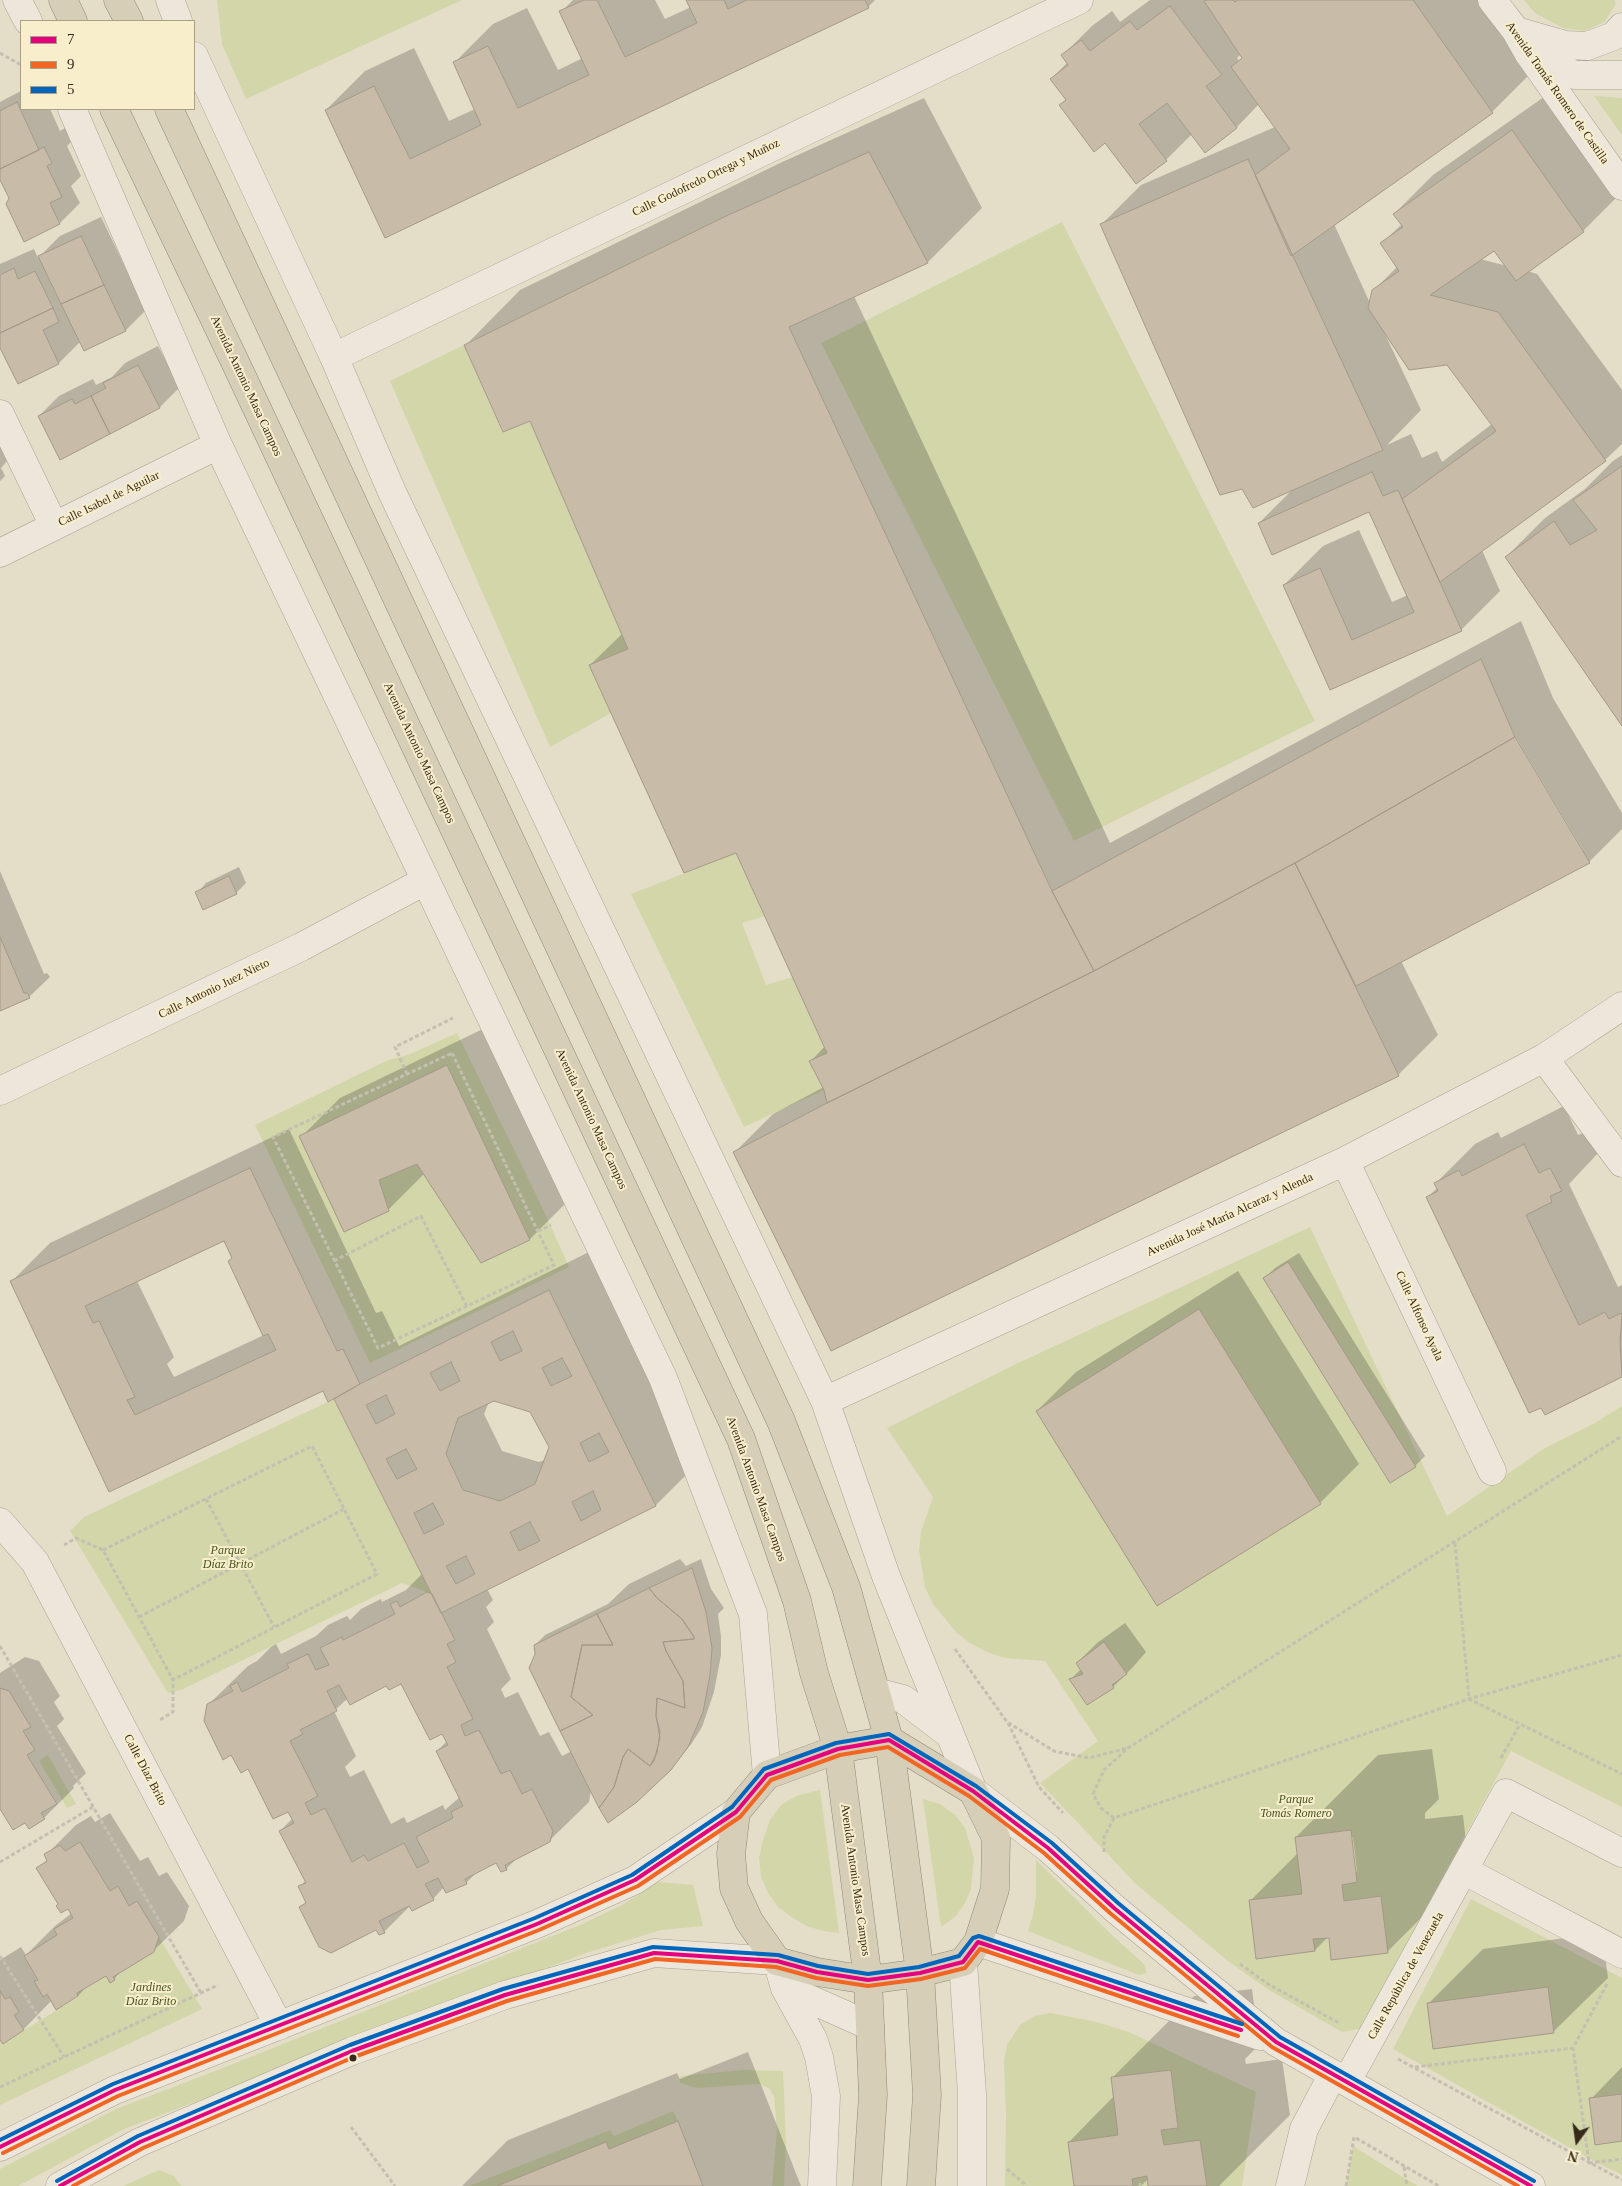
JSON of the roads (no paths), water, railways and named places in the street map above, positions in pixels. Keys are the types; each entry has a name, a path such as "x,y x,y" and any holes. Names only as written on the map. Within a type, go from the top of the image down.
{"highway":[{"path":"63,0 73,20"},
{"path":"118,0 128,20"},
{"name":"Avenida Antonio Masa Campos","path":"114,110 237,366 741,1439 797,1601 814,1673 838,1749 868,1980 873,2095 867,2186"},
{"path":"170,110 781,1420 846,1587 889,1740 920,1973 927,2095 921,2186"},
{"path":"889,1740 974,1791 996,1838 995,1889 970,1952 920,1973 868,1980 817,1972 776,1962 749,1921 734,1888 731,1854 736,1812 767,1775 838,1749 889,1740"}],"street":[{"path":"17,0 27,20"},
{"path":"170,0 178,20"},
{"name":"Calle Godofredo Ortega y Muñoz","path":"334,357 1079,0"},
{"name":"Avenida Tomás Romero de Castilla","path":"1492,0 1622,186"},
{"path":"1523,43 1587,46 1614,36 1622,27"},
{"path":"1523,43 1575,75 1622,75"},
{"path":"195,58 334,357 400,510 825,1401 886,1576 949,1734 974,1791 1048,1848 1114,1908 1276,2042 1531,2186"},
{"path":"72,110 218,445 663,1378 753,1614 767,1775"},
{"path":"0,414 54,526"},
{"name":"Calle Isabel de Aguilar","path":"0,553 218,445"},
{"name":"Calle Antonio Juez Nieto","path":"0,1091 301,947 425,881"},
{"name":"Avenida José María Alcaraz y Alenda","path":"825,1401 1345,1161 1544,1058 1622,1006"},
{"path":"1544,1058 1622,1163"},
{"name":"Calle Alfonso Ayala","path":"1345,1161 1492,1471"},
{"name":"Calle Díaz Brito","path":"0,1522 36,1562 279,2026"},
{"path":"876,1692 903,1699 949,1734"},
{"name":"Calle República de Venezuela","path":"1290,2186 1304,2129 1340,2077 1464,1871 1506,1793 1622,1854"},
{"path":"0,2147 115,2090 537,1924 634,1880 736,1812"},
{"path":"1464,1871 1622,1954"},
{"path":"972,2186 970,1952 1276,2042"},
{"path":"60,2186 140,2142 352,2051 505,1995 654,1953 776,1962 786,1988 813,2039 819,2057 826,2096 822,2186"},
{"path":"786,1988 870,2026"}],"park label":[{"name":"Parque Díaz Brito","path":"228,1558"},
{"name":"Parque Tomás Romero","path":"1296,1807"},
{"name":"Jardines Díaz Brito","path":"151,1995"}]}
